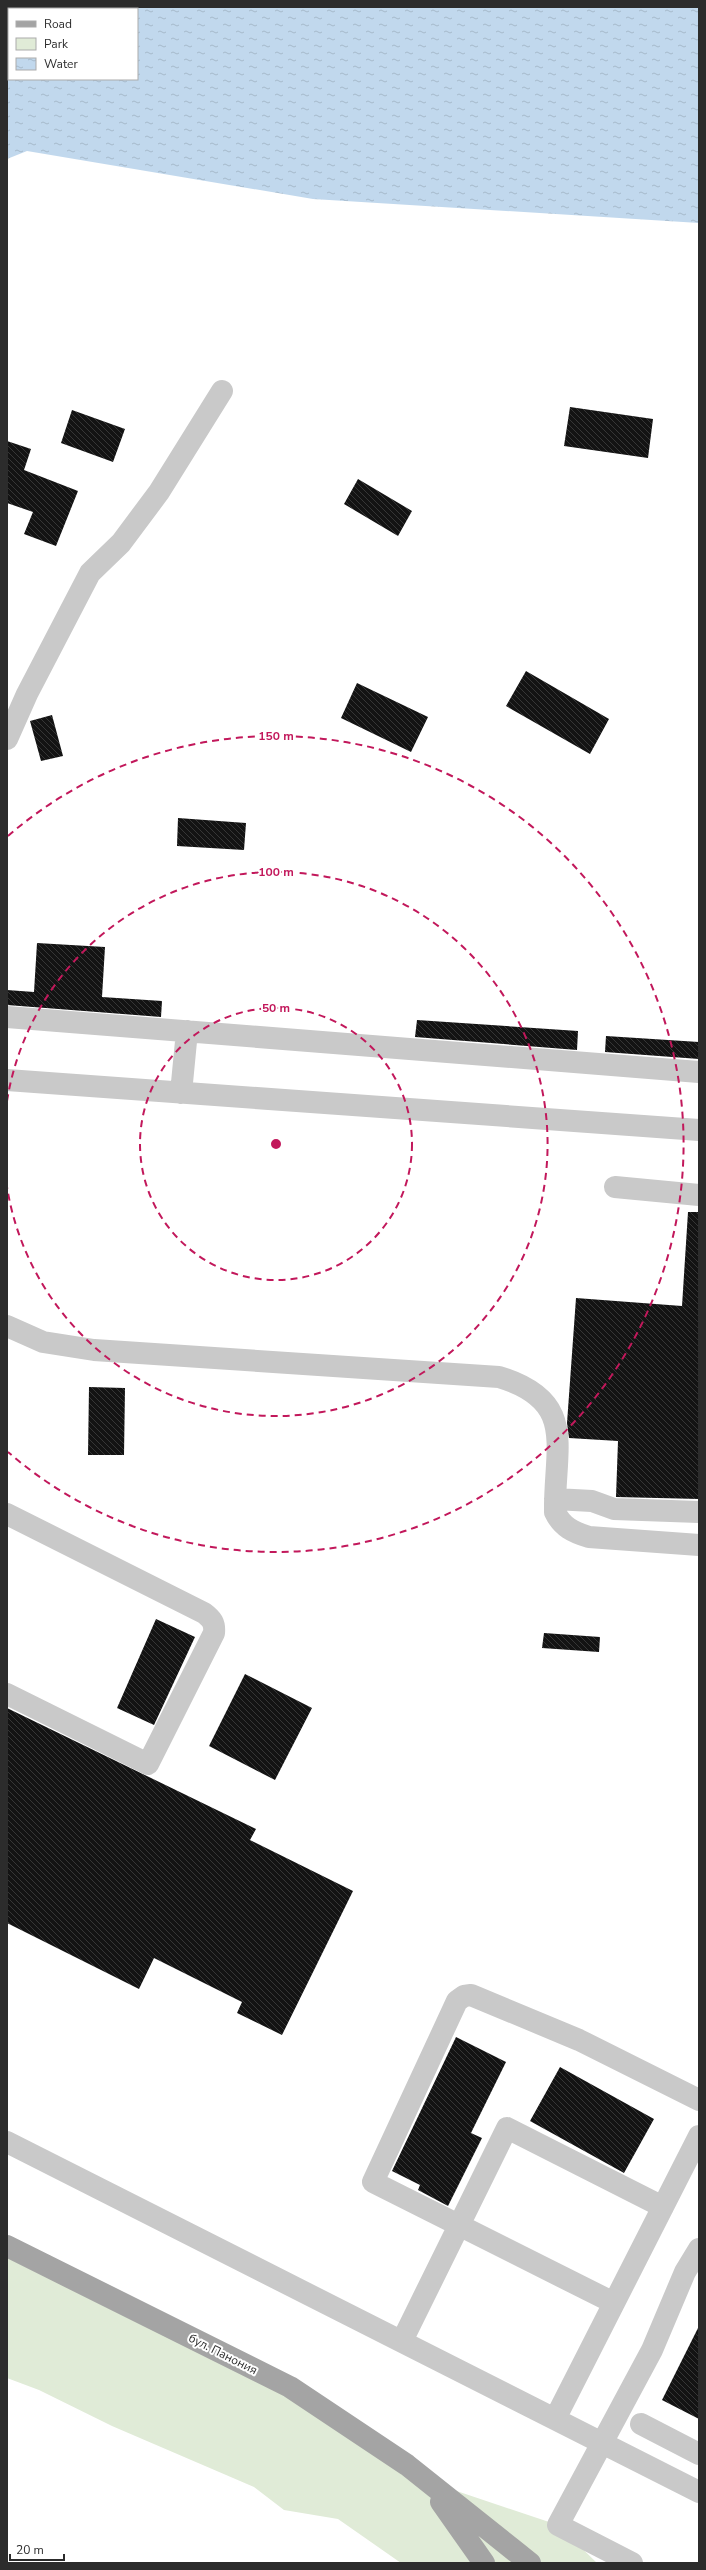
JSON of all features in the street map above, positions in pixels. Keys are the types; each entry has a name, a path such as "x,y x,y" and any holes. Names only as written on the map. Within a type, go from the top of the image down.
{"main road":[{"name":"бул. Панония","path":"7,2246 290,2387 371,2440 427,2481"},
{"path":"427,2481 484,2563"},
{"path":"427,2481 457,2509 507,2563"},
{"path":"427,2481 530,2563"}],"street":[{"path":"7,740 27,694 90,573 121,543 159,492 222,391"},
{"path":"7,1017 699,1072"},
{"path":"181,1093 187,1031"},
{"path":"7,1080 699,1130"},
{"path":"615,1187 699,1195"},
{"path":"7,1326 43,1342 94,1350 499,1377 513,1381 536,1393 549,1407 556,1421 555,1512 560,1523 574,1532 589,1537 699,1545"},
{"path":"555,1499 592,1501 614,1509 699,1512"},
{"path":"7,1514 204,1613 212,1619 214,1626 214,1633 148,1764 7,1694"},
{"path":"614,2302 373,2182 457,2001 464,1996 471,1995 579,2040 699,2100"},
{"path":"402,2342 507,2128 663,2207"},
{"path":"555,2419 699,2136"},
{"path":"7,2142 699,2492"},
{"path":"632,2563 558,2525 601,2442 652,2350 685,2272 699,2249"},
{"path":"641,2424 699,2454"}],"green space":[{"path":"7,2246 290,2387 427,2481 558,2525 597,2563 401,2563 338,2519 284,2510 254,2487 112,2426 39,2390 7,2378"}],"water":[{"path":"7,7 699,7 699,223 313,199 27,151 7,159"}],"building":[{"path":"570,407 653,419 648,458 564,446"},
{"path":"72,410 125,429 113,462 61,443"},
{"path":"7,441 31,449 24,470 78,491 56,546 24,534 33,512 7,503"},
{"path":"358,479 412,511 398,536 344,504"},
{"path":"526,671 609,719 590,754 506,706"},
{"path":"357,683 428,717 411,752 341,718"},
{"path":"52,715 63,756 41,761 30,721"},
{"path":"178,818 246,823 244,850 177,846"},
{"path":"37,943 105,947 102,997 162,1001 161,1017 7,1005 7,990 34,992"},
{"path":"417,1020 578,1031 577,1050 415,1037"},
{"path":"606,1036 699,1042 699,1059 605,1052"},
{"path":"688,1212 699,1212 699,1499 616,1497 618,1441 569,1438 567,1423 576,1298 682,1306"},
{"path":"89,1387 125,1388 124,1455 88,1455"},
{"path":"156,1619 195,1637 154,1725 117,1708"},
{"path":"544,1633 600,1637 599,1652 542,1648"},
{"path":"245,1674 312,1708 275,1780 209,1746"},
{"path":"7,1708 256,1829 250,1840 353,1891 282,2035 237,2013 242,2002 154,1958 139,1989 7,1923"},
{"path":"456,2037 506,2062 471,2133 482,2138 448,2206 418,2190 420,2185 392,2171"},
{"path":"560,2067 654,2119 624,2173 530,2121"},
{"path":"699,2326 699,2419 662,2400"}]}
